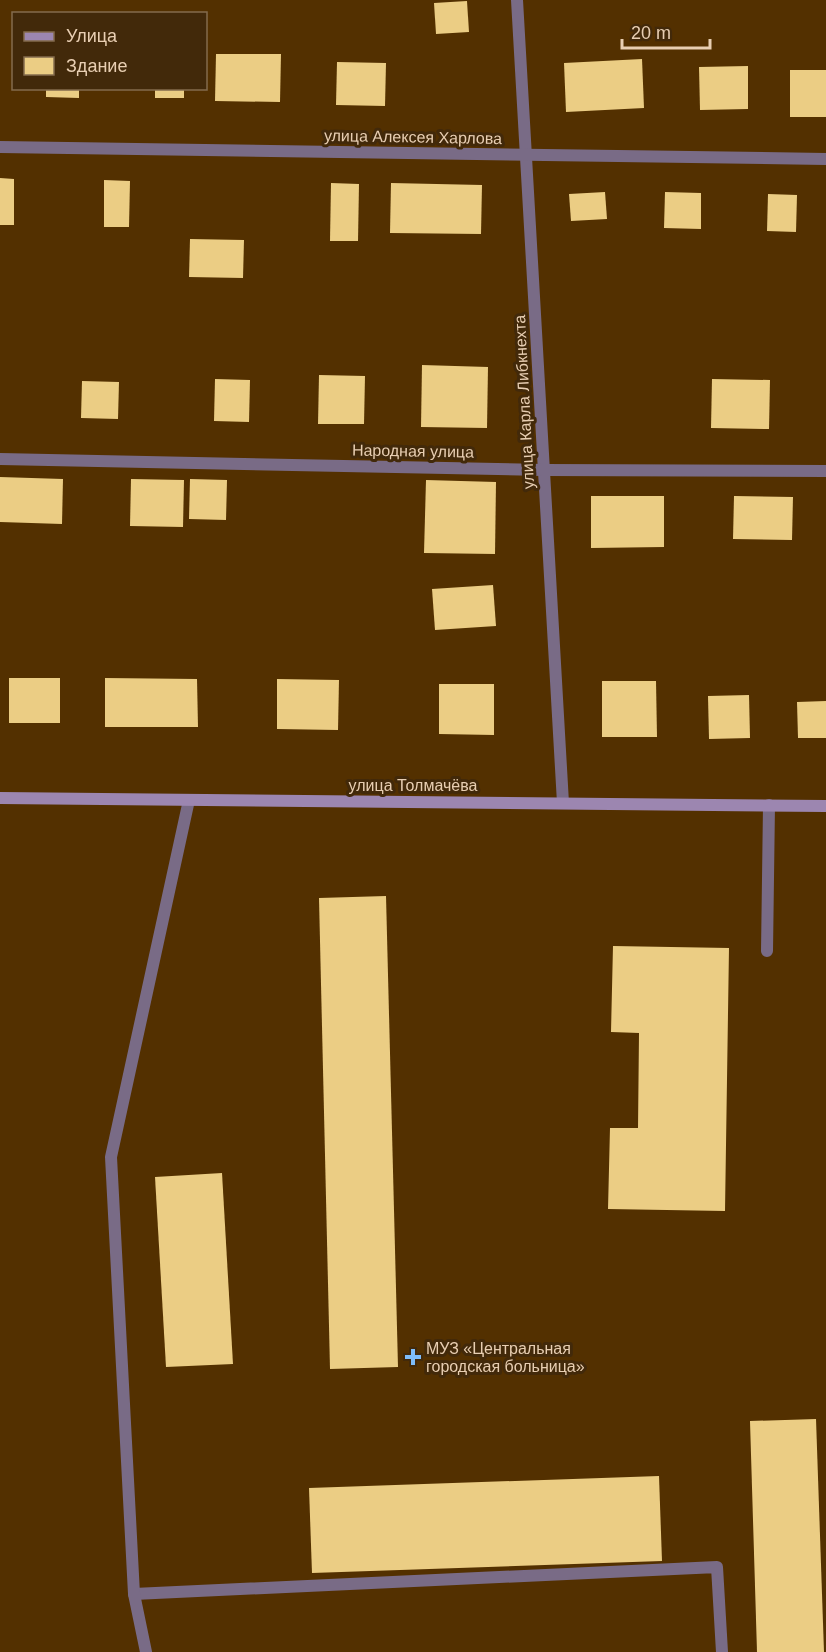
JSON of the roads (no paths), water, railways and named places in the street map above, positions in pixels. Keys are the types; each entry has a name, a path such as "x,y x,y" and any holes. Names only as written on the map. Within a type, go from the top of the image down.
{"street":[{"name":"улица Карла Либкнехта","path":"517,0 563,803"},
{"name":"улица Алексея Харлова","path":"0,147 826,159"},
{"name":"Народная улица","path":"0,459 544,470 826,471"},
{"name":"улица Толмачёва","path":"0,798 826,806"},
{"path":"146,1652 134,1594 111,1157 189,800"},
{"path":"767,951 769,805"},
{"path":"134,1594 717,1567 722,1652"}],"place":[{"name":"МУЗ «Центральная городская больница»","path":"413,1357"}]}
